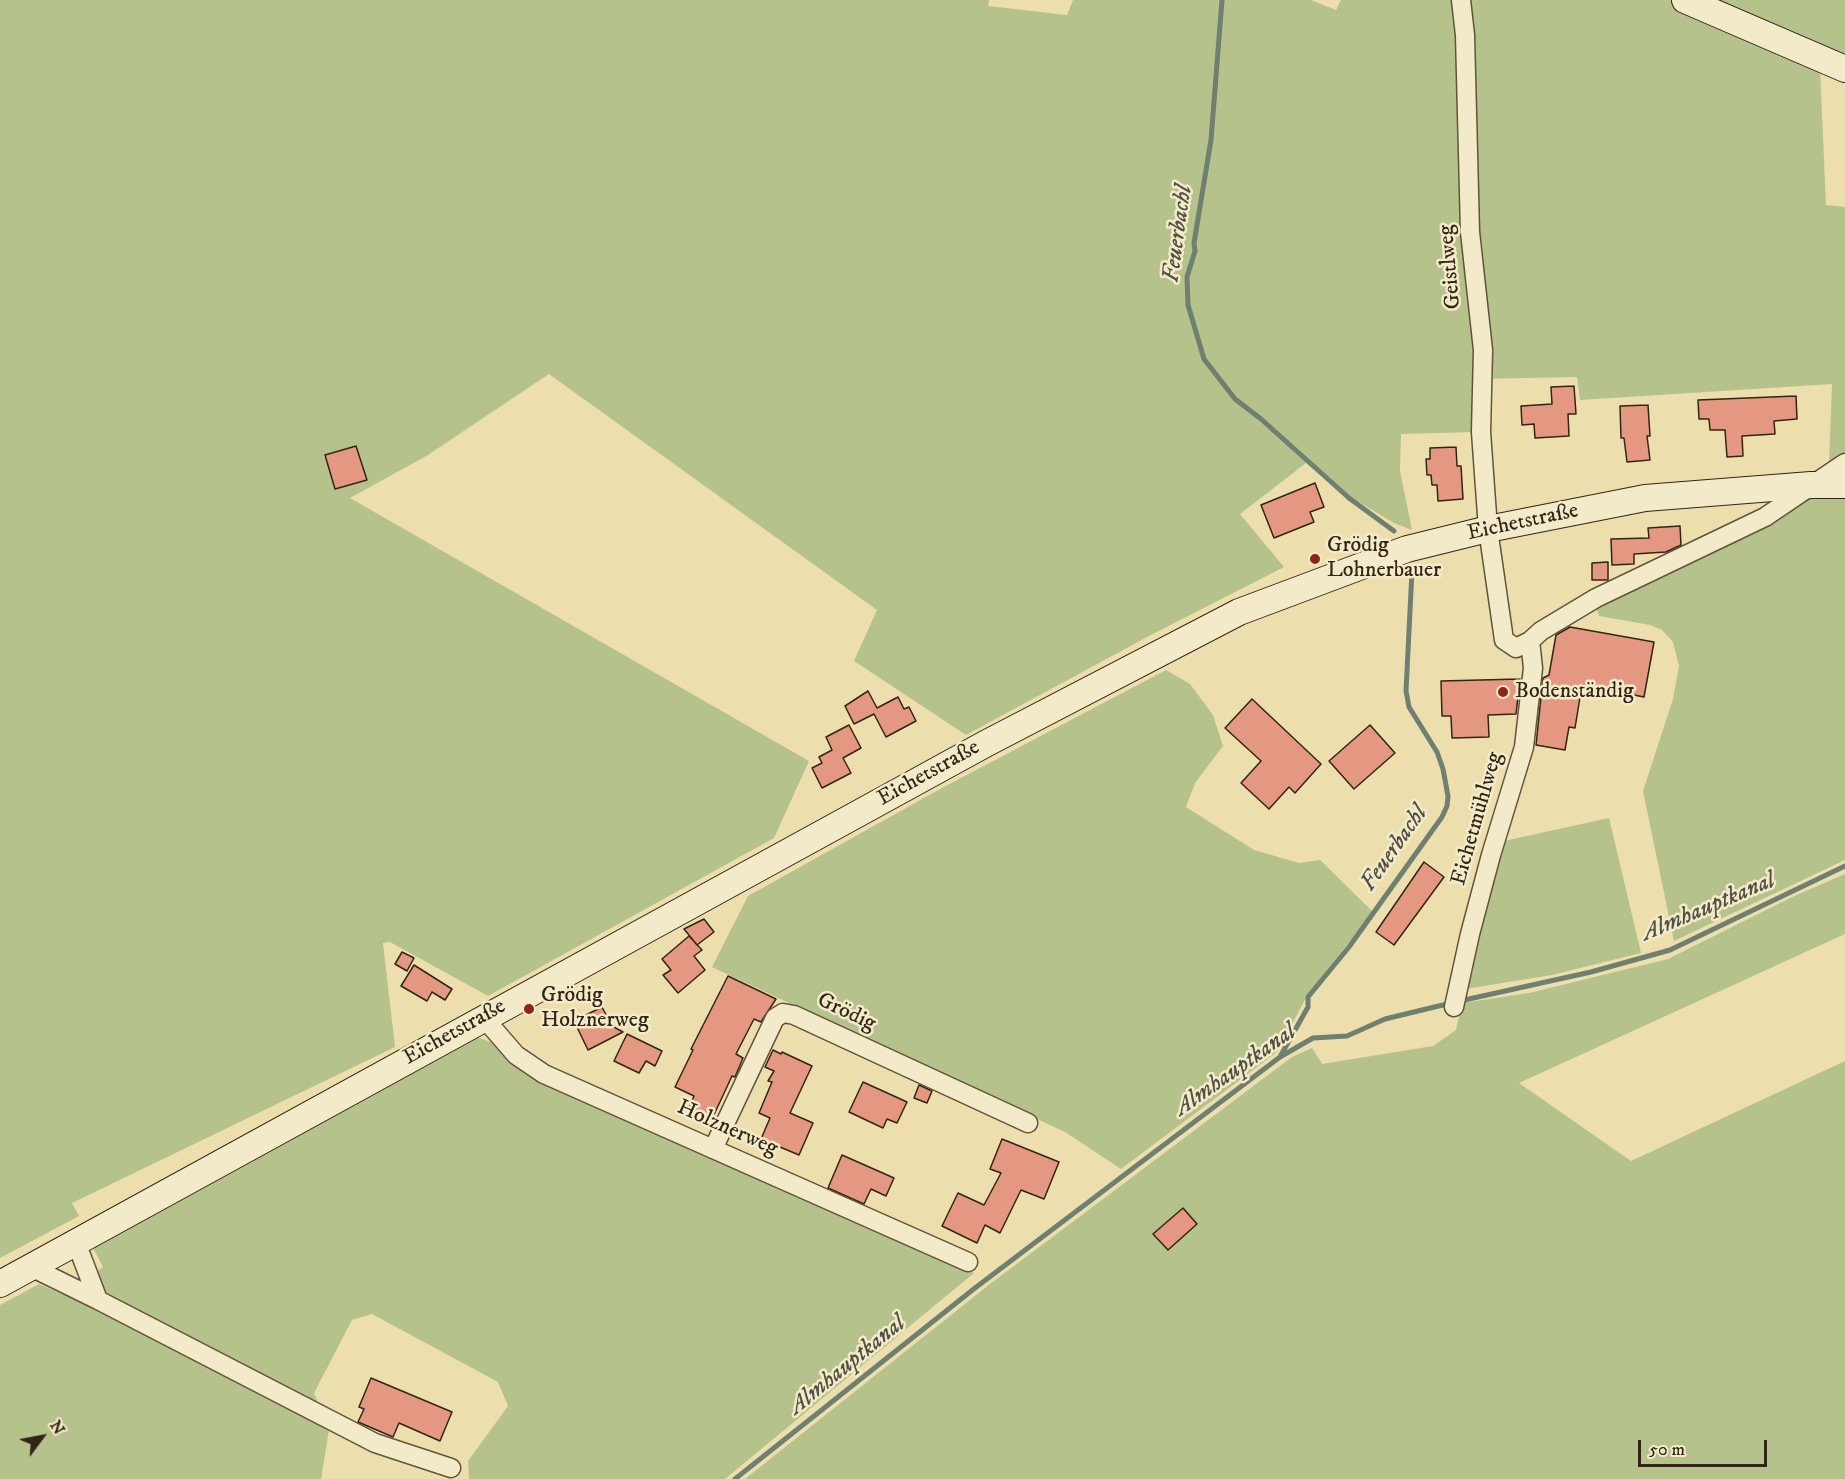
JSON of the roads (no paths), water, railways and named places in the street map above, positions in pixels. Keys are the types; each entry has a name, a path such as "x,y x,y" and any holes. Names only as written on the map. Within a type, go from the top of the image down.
{"main road":[{"path":"1685,0 1845,69"},
{"name":"Eichetstraße","path":"0,1284 1059,704 1239,612 1407,549 1488,529 1645,498 1811,485 1845,485"}],"street":[{"name":"Geistlweg","path":"1461,0 1468,125 1470,232 1483,350 1481,432 1488,529"},
{"path":"1488,529 1504,640 1516,648 1596,598 1765,517 1845,464"},
{"name":"Eichetmühlweg","path":"1455,1000 1491,855 1524,747 1533,668 1530,641"},
{"name":"Grödig","path":"713,1149 775,1018 783,1013 794,1015 1028,1123"},
{"name":"Holznerweg","path":"484,1018 516,1055 544,1074 968,1262"},
{"path":"76,1242 98,1300"},
{"path":"31,1267 375,1443 452,1468"}],"waterway":[{"name":"Feuerbachl","path":"1222,0 1211,140 1194,243 1195,251 1187,277 1188,305 1204,359 1235,399 1261,419 1349,498 1394,531"},
{"name":"Feuerbachl","path":"1281,1055 1308,1007 1308,997 1349,947 1442,817 1447,806 1448,796 1437,752 1409,707 1406,691 1412,571"},
{"name":"Almhauptkanal","path":"1460,1001 1591,972 1670,950 1845,866"},
{"name":"Almhauptkanal","path":"735,1479 975,1288 1280,1057 1313,1038 1347,1036 1385,1019 1451,1003"}],"place":[{"name":"Grödig Lohnerbauer","path":"1315,559"},
{"name":"Bodenständig","path":"1503,692"},
{"name":"Grödig Holznerweg","path":"529,1009"}]}
